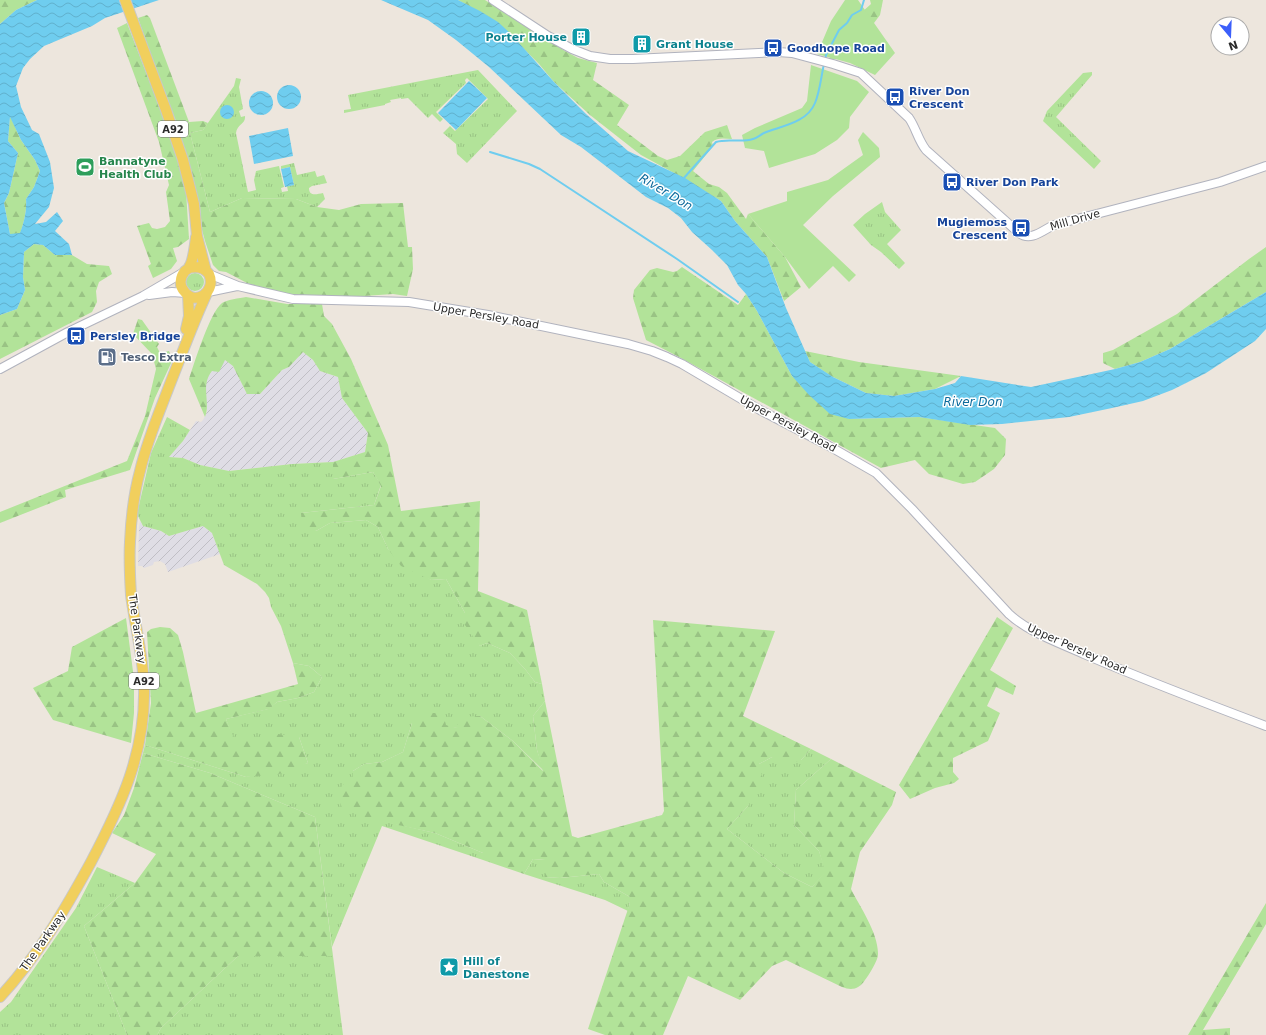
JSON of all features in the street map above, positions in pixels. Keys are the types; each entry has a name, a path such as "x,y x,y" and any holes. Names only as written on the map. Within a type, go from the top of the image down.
{"main road":[{"name":"A92","path":"125,0 183,160 194,204 197,236 211,285 182,351"},
{"name":"A92","path":"182,351 189,316 187,294 181,286 181,278 187,270 197,236"},
{"path":"187,270 195,267 201,268 208,272"},
{"path":"187,294 198,297 208,292"},
{"name":"The Parkway","path":"0,997 30,961 63,912 114,819 133,771 142,730 144,686 132,595 130,543 135,498 140,470 152,429 182,351"}],"street":[{"name":"Mill Drive","path":"493,0 548,36 572,49 590,56 610,59 633,59 773,52 792,53 861,73 909,118 913,123 921,144 926,150 1019,234 1027,237 1054,225 1220,182 1266,166"},
{"path":"0,369 68,332 143,296 187,270"},
{"name":"Upper Persley Road","path":"208,272 238,286 293,299 409,302 493,316 628,344 667,357 682,364 760,410 829,446 876,473 912,509 1018,622 1034,631 1106,663 1266,726"},
{"name":"Upper Persley Road","path":"208,292 238,286"},
{"path":"143,296 172,292 187,294"}],"shaded area":[{"path":"303,352 313,360 320,371 338,377 342,398 368,433 365,452 333,462 292,464 228,471 200,465 183,458 169,457 183,441 196,421 201,422 203,420 207,412 205,393 207,377 225,360 233,366 247,394 260,394 282,370 289,367"},
{"path":"140,521 143,526 161,531 169,536 203,526 212,533 220,554 168,572 165,564 160,561 154,562 153,565 144,568 142,566 138,566"}],"green space":[{"path":"0,0 37,0 16,10 0,24"},
{"path":"458,0 485,0 565,51 578,58 597,63 593,80 629,105 617,125 658,156 667,160 680,156 705,132 727,125 732,139 714,140 712,142 713,146 693,171 709,184 719,187 727,193 746,219 748,214 785,257 801,287 784,301 767,257 735,221 721,201 641,155 590,115 554,82 539,64 497,22"},
{"path":"845,0 858,0 895,53 875,75 850,63 817,54 831,21"},
{"path":"870,0 883,0 880,15 847,59 829,59 843,29 871,4"},
{"path":"147,15 150,18 189,122 203,121 208,123 203,130 190,133 210,212 242,198 296,199 317,207 339,210 361,204 403,203 408,247 412,247 413,269 407,296 393,294 364,296 295,296 247,283 226,272 219,271 213,265 202,230 200,207 176,121 164,93 138,18"},
{"path":"127,23 172,140 186,191 189,239 178,247 173,248 177,261 171,269 153,278 148,266 151,264 137,226 149,223 152,228 157,229 165,227 170,221 166,192 169,185 159,142 117,28"},
{"path":"811,65 857,81 869,92 850,117 849,128 837,140 815,154 769,168 764,151 745,148 742,135 802,108 807,101"},
{"path":"478,70 517,111 467,163 457,154 456,144 443,133 450,126 455,131 488,99 467,78 465,80 466,83 436,112 443,119 440,122 432,114 428,118 408,98 390,100 391,102 385,105 344,113 344,110 351,109 348,95"},
{"path":"1092,72 1092,75 1056,117 1101,161 1094,169 1043,121 1047,111 1083,73"},
{"path":"236,78 241,79 239,87 243,109 239,111 241,117 245,116 245,119 236,133 248,192 256,190 254,180 256,171 279,166 284,187 281,188 282,192 288,191 287,186 294,185 290,167 281,169 281,166 294,163 297,175 315,171 317,177 324,175 327,183 309,188 310,193 312,194 323,193 325,199 317,207 296,199 242,198 210,212 190,133 203,130 234,86"},
{"path":"10,116 21,140 35,160 40,171 34,187 26,199 25,216 20,234 10,234 4,203 9,193 18,153 8,141"},
{"path":"863,132 879,148 880,157 833,196 803,225 856,275 849,282 833,266 809,289 785,257 748,214 787,201 787,192 828,180 863,155 858,140"},
{"path":"882,202 885,212 901,230 887,244 905,263 899,269 871,245 853,225"},
{"path":"34,244 43,245 55,255 72,255 87,264 109,266 112,274 99,282 96,291 97,302 92,312 0,359 0,315 17,309 25,290 23,277 24,252"},
{"path":"1266,247 1266,292 1170,349 1140,362 1115,369 1103,363 1103,353 1113,350 1177,314"},
{"path":"682,267 738,305 746,294 757,311 792,376 849,419 919,417 995,428 1006,439 1005,455 994,469 975,482 963,484 929,474 915,460 881,468 646,340 633,298 634,290 650,270 657,268 673,272"},
{"path":"191,273 199,273 204,278 202,289 199,291 191,291 186,286 186,278"},
{"path":"246,297 287,304 322,304 324,316 332,324 351,359 388,445 401,511 480,501 478,591 527,610 542,684 535,682 510,653 487,643 480,646 460,618 465,613 446,579 431,580 401,566 388,549 378,527 366,520 330,523 316,531 302,526 301,513 374,505 381,486 373,472 333,479 333,462 365,452 368,433 342,398 338,377 320,371 313,360 303,352 289,367 282,370 260,394 247,394 233,366 225,360 219,372 212,371 208,377 206,388 207,411 205,417 189,379 203,339 217,308 224,302"},
{"path":"138,319 142,320 159,344 157,347 160,353 169,351 172,361 155,398 130,470 65,490 66,497 0,523 0,512 127,461 145,416 156,369 152,354 133,334"},
{"path":"805,351 859,362 961,376 935,389 894,396 866,393 831,376 810,362"},
{"path":"167,417 190,430 183,441 169,457 183,458 200,465 229,471 292,464 333,462 333,479 373,472 381,485 374,505 301,513 316,531 330,523 366,520 378,527 388,549 431,580 446,579 465,613 480,646 487,643 510,653 535,682 542,684 545,701 533,716 537,750 544,771 513,741 480,716 457,728 412,723 403,752 382,762 364,764 353,771 353,780 361,816 435,833 483,853 483,860 382,826 332,947 315,817 210,773 143,753 145,745 246,777 308,763 299,737 268,741 234,741 226,719 268,709 277,702 298,698 314,692 322,677 309,666 293,663 281,626 271,607 269,598 257,584 224,565 212,533 203,526 169,536 161,531 143,526 137,514 151,453"},
{"path":"997,617 1013,628 990,670 1016,686 1013,695 996,687 987,706 1000,713 988,741 953,758 953,772 959,779 954,783 935,788 910,799 899,785"},
{"path":"126,618 134,679 134,713 131,743 53,720 33,688 68,671 72,647"},
{"path":"653,620 775,631 743,716 811,749 801,760 783,766 772,757 759,764 762,777 748,806 727,829 784,873 812,887 825,872 819,851 794,825 796,790 831,759 896,792 892,805 860,852 851,889 872,930 878,955 867,978 858,987 849,989 842,987 786,960 772,966 740,1000 688,976 663,1035 605,1035 588,1029 630,903 630,897 604,882 599,874 560,878 545,877 545,860 533,859 524,874 483,860 483,853 435,833 361,817 342,807 336,794 346,781 353,780 353,771 364,764 382,762 403,752 412,723 420,713 443,713 446,725 457,728 459,717 480,716 513,741 543,771 537,750 533,716 545,701 572,836 578,838 662,815 664,811"},
{"path":"160,627 170,628 178,635 196,713 298,684 293,663 309,666 322,677 314,692 298,698 277,702 269,709 226,719 235,741 268,741 271,733 299,737 308,763 279,774 246,777 145,745 151,703 147,632 151,629"},
{"path":"811,749 831,759 796,790 794,825 819,851 826,872 812,887 784,873 727,829 748,806 759,764 772,757 801,760"},
{"path":"143,753 210,773 315,817 333,956 238,956 161,1028 157,1035 127,1035 84,926 135,883 156,854 112,833 124,815 134,788"},
{"path":"533,859 545,860 545,877 560,878 599,874 604,882 630,897 628,911 605,900 524,874"},
{"path":"97,867 135,883 84,926 127,1035 0,1035 0,1012 11,1002 76,908"},
{"path":"1266,903 1266,924 1203,1030 1230,1028 1230,1035 1188,1035"},
{"path":"238,956 333,956 343,1035 157,1035 161,1028"}],"water":[{"path":"37,0 159,0 105,18 92,26 44,46 23,68 16,86 21,107 32,130 39,134 50,162 54,188 49,207 35,224 46,222 57,212 63,221 55,231 69,244 72,255 55,255 43,245 34,244 24,252 23,277 25,290 17,309 0,315 0,24 16,10","holes":["10,117 21,140 35,160 40,171 34,187 26,199 25,216 20,233 10,234 4,203 9,193 18,153 8,141"]},
{"name":"River Don","path":"381,0 458,0 480,11 498,22 511,34 554,82 586,114 628,151 685,178 721,201 735,221 767,257 786,308 810,362 833,377 866,393 894,396 935,389 955,383 961,376 1031,387 1115,369 1140,362 1170,349 1266,292 1266,329 1255,341 1206,373 1172,390 1143,401 1069,417 1002,424 970,425 919,417 849,419 830,414 809,395 792,376 757,311 738,285 727,265 692,232 681,218 668,208 646,197 581,147 561,135 489,67 456,40 428,20"},
{"path":"469,81 487,98 456,130 438,113"},
{"path":"289,85 298,88 301,97 298,106 289,109 280,106 277,97 280,88"},
{"path":"261,91 270,94 273,103 270,112 261,115 252,112 249,103 252,94"},
{"path":"227,105 232,107 234,112 232,117 227,119 222,117 220,112 222,107"},
{"path":"288,128 293,156 254,164 249,136"},
{"path":"290,167 294,185 285,187 281,169"}],"waterway":[{"path":"825,60 826,55 839,30 847,23 852,15 861,10 864,0"},
{"path":"683,179 716,142 725,140 744,141 753,139 764,133 793,123 806,115 811,110 817,98 824,64"},
{"path":"490,152 540,169 677,259 738,302"}],"place":[{"name":"Porter House","path":"581,37"},
{"name":"Grant House","path":"642,44"},
{"name":"Goodhope Road","path":"773,48"},
{"name":"River Don Crescent","path":"895,97"},
{"name":"Bannatyne Health Club","path":"85,167"},
{"name":"River Don Park","path":"952,182"},
{"name":"Mugiemoss Crescent","path":"1021,228"},
{"name":"Persley Bridge","path":"76,336"},
{"name":"Tesco Extra","path":"107,357"},
{"name":"Hill of Danestone","path":"449,967"}]}
